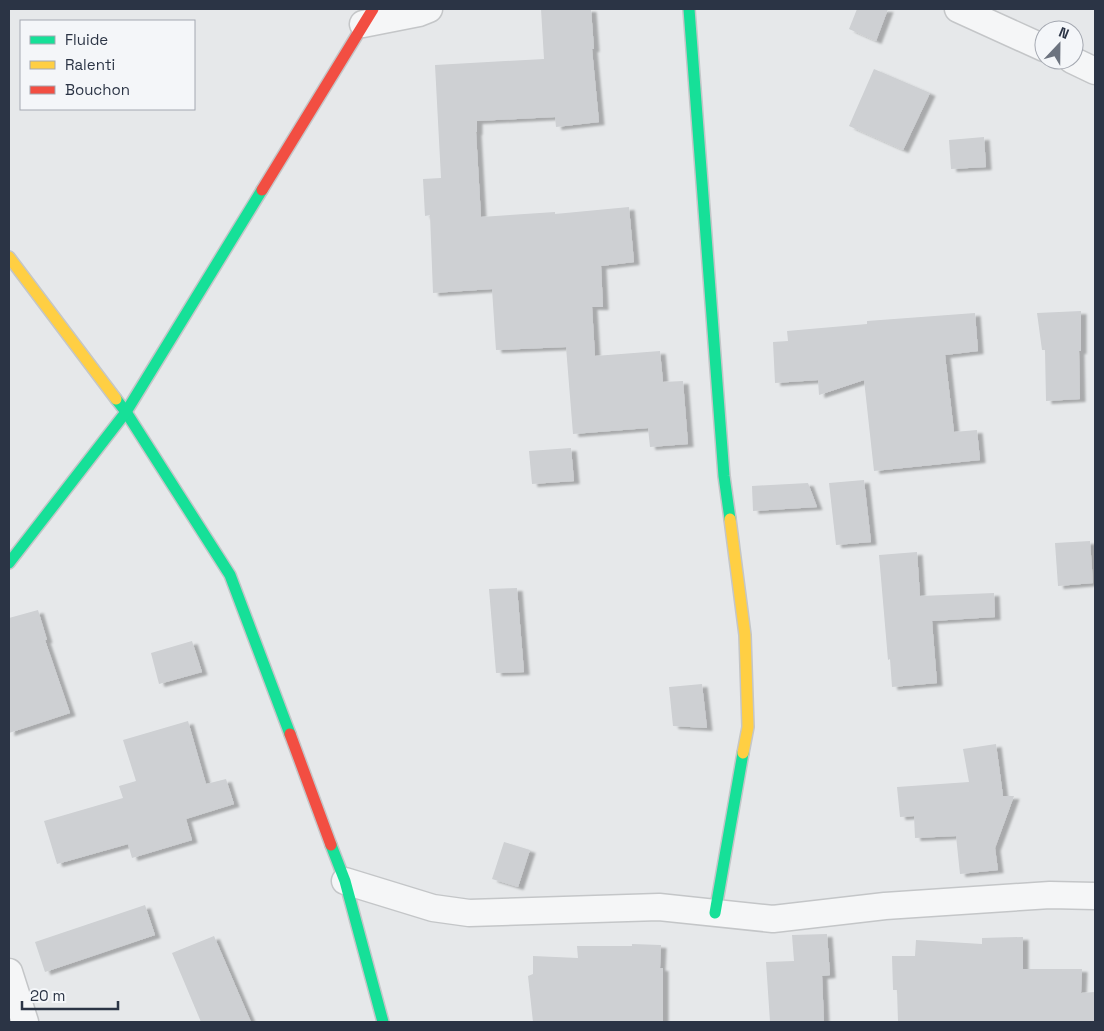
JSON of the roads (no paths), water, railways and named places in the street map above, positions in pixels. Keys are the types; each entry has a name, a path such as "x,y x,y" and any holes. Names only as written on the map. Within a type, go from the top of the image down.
{"street":[{"path":"9,563 126,412 368,16 419,13 429,9"},
{"path":"689,9 724,476 745,635 748,727 716,913"},
{"path":"958,9 1034,43"},
{"path":"9,257 126,412 230,575 344,881 383,1022"},
{"path":"344,881 433,908 469,913 659,908 773,919 885,906 1050,895 1095,896"},
{"path":"10,981 25,1022"}]}
